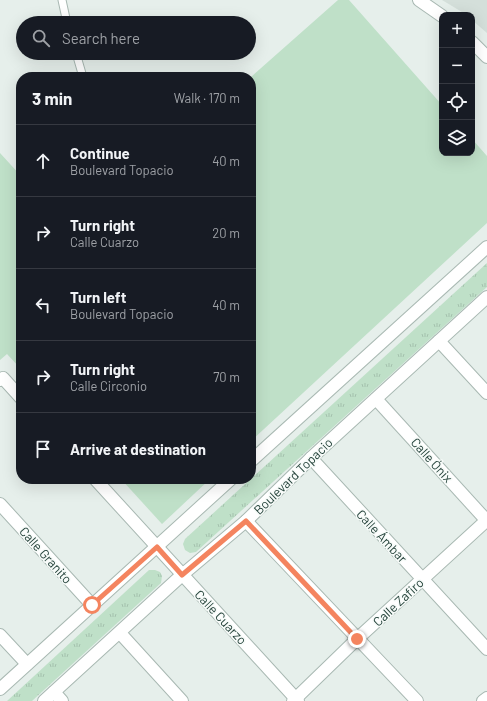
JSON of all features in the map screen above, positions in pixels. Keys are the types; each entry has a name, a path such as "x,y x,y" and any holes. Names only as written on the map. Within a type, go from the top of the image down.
{"street":[{"path":"420,0 439,14"},
{"path":"475,45 487,57"},
{"path":"256,456 487,247"},
{"name":"Boulevard Topacio","path":"44,701 58,697 120,633 182,575 246,521 311,458 487,297"},
{"path":"439,341 487,393"},
{"path":"1,379 16,393"},
{"name":"Calle Ónix","path":"376,399 487,520"},
{"name":"Calle Ámbar","path":"311,458 487,649"},
{"name":"Calle Cuarzo","path":"100,484 295,700"},
{"path":"0,689 226,484"},
{"name":"Calle Granito","path":"0,504 92,605"},
{"name":"Calle Zafiro","path":"295,700 357,639 487,520"},
{"path":"246,521 417,701"},
{"path":"120,633 182,701"},
{"path":"0,635 27,664"},
{"path":"484,701 487,698"}],"lane":[{"path":"62,0 65,16"},
{"path":"78,60 82,72"}],"shaded area":[{"path":"442,0 487,0 487,33 475,23 475,12 462,12"}],"green space":[{"path":"338,0 349,0 439,102 439,156 475,156 475,142 487,156 487,223 256,436 256,73"},
{"path":"0,153 16,171 16,364 7,354 0,360"},
{"path":"487,263 487,287 196,552 190,553 185,550 183,544 185,539 245,484 256,484 256,474"},
{"path":"126,484 205,484 162,524"},
{"path":"149,570 160,572 162,576 161,583 32,701 7,701"}],"route":[{"path":"92,605 157,547 182,575 246,521 357,639"}]}
